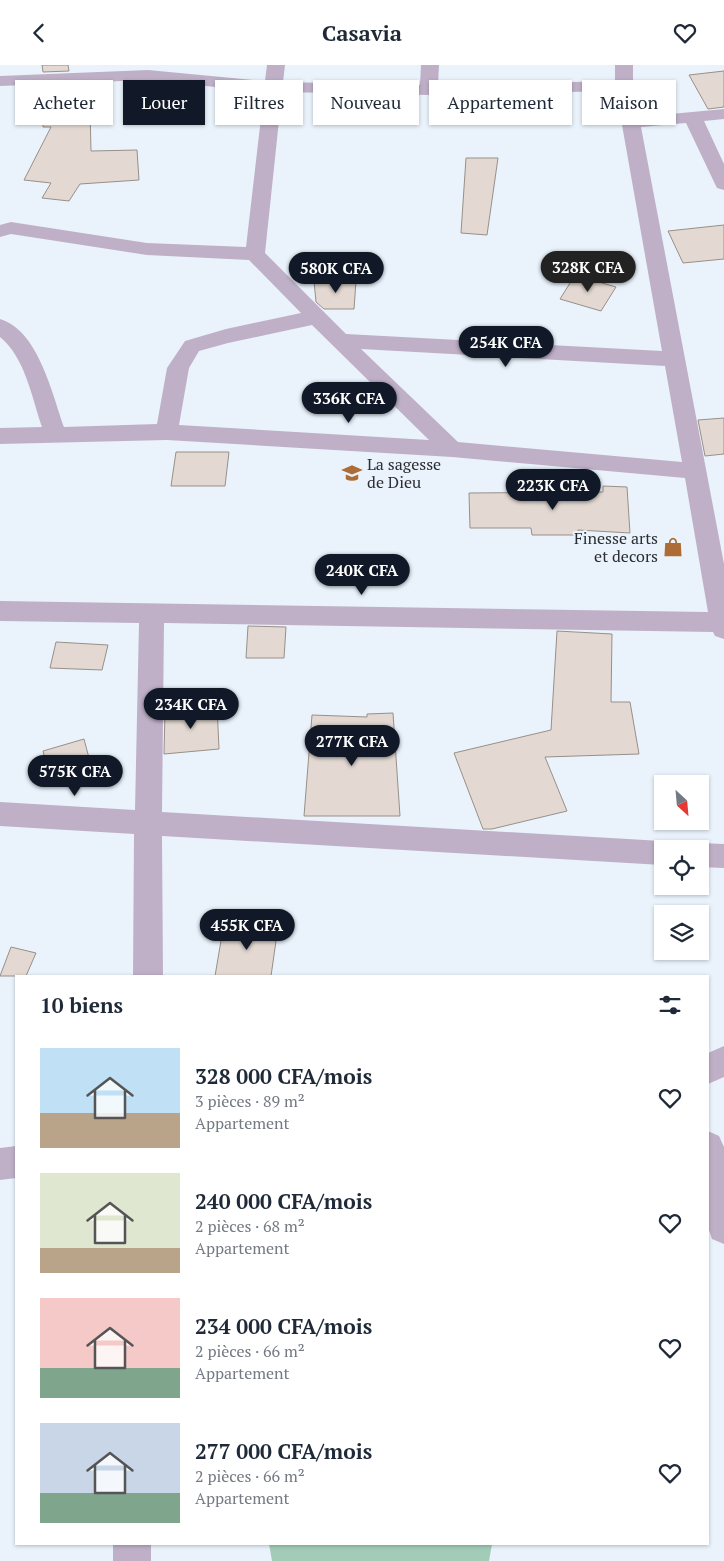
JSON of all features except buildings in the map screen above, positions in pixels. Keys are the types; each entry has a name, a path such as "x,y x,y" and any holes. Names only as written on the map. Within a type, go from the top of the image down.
{"street":[{"path":"273,80 276,65"},
{"path":"430,65 430,80"},
{"path":"624,65 624,80"},
{"path":"0,81 148,75 215,81"},
{"path":"303,88 429,90"},
{"path":"676,119 724,115"},
{"path":"693,118 724,184"},
{"path":"255,254 268,125"},
{"path":"0,611 723,626 631,125"},
{"path":"0,231 11,228 147,249 255,254 340,341 452,449"},
{"path":"167,432 178,368 192,347 226,336 316,317"},
{"path":"0,326 19,341 35,374 56,436"},
{"path":"340,341 675,359"},
{"path":"0,436 167,432 452,449 695,471"},
{"path":"148,975 148,822 152,613"},
{"path":"0,814 654,853"},
{"path":"709,856 724,857"},
{"path":"709,1068 724,1061"},
{"path":"709,1152 724,1227"},
{"path":"0,1164 15,1162"},
{"path":"132,1545 132,1561"}],"green space":[{"path":"269,1545 492,1545 489,1561 272,1561"}],"place":[{"name":"La sagesse de Dieu","path":"352,473"},
{"name":"Finesse arts et decors","path":"673,547"}]}
